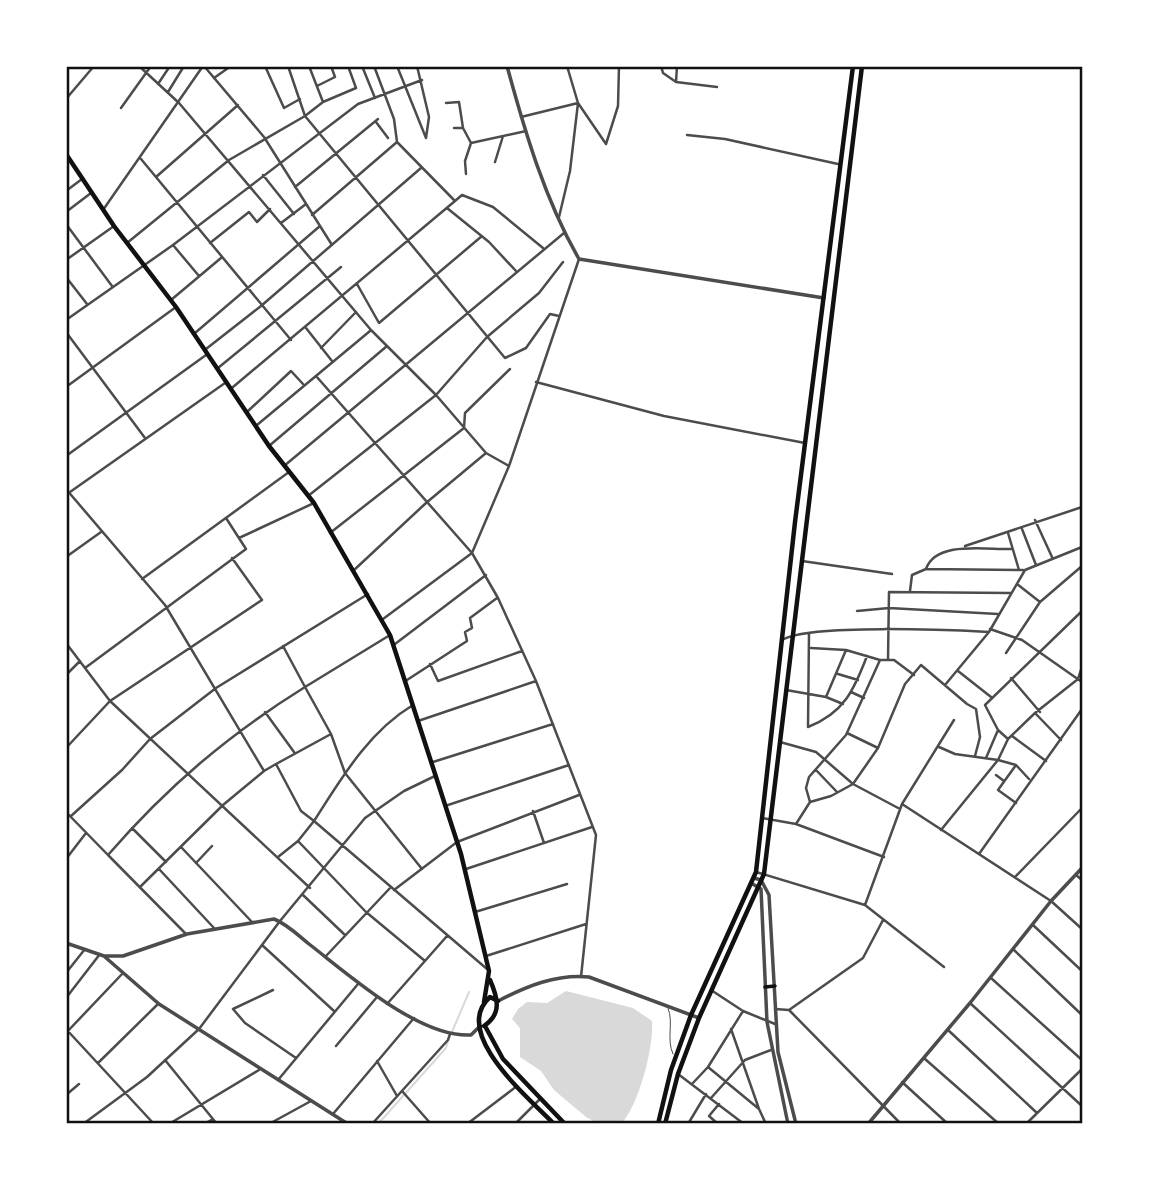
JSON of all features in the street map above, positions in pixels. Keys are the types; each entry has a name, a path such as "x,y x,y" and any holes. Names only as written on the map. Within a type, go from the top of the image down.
{"main road":[{"path":"665,1124 675,1059 730,924 754,878 853,66"},
{"path":"659,1124 670,1087 764,874 862,66"},
{"path":"66,154 114,226 177,307 233,387 269,446 314,503 395,644 465,869 490,980 498,1001 496,1013 482,1026"},
{"path":"730,924 739,927"},
{"path":"715,959 724,962"},
{"path":"490,980 478,1016 482,1026 503,1059 560,1122"},
{"path":"765,987 775,986"},
{"path":"484,1002 490,997 498,1001"},
{"path":"482,1026 483,1040 496,1062 535,1105 560,1122"}],"street":[{"path":"66,99 94,66"},
{"path":"139,66 179,103 371,330 436,395 486,453 509,466"},
{"path":"121,108 151,66"},
{"path":"158,84 170,66"},
{"path":"168,92 184,66"},
{"path":"103,210 204,66 264,137 332,245"},
{"path":"214,78 231,66"},
{"path":"265,66 284,108 300,99"},
{"path":"288,66 305,116 505,358 526,348 550,314 559,316"},
{"path":"309,66 323,102"},
{"path":"317,86 335,77 331,66"},
{"path":"127,243 229,160 264,137 305,116 323,102 356,88 348,66"},
{"path":"362,66 375,98"},
{"path":"374,66 394,119 397,142 455,201"},
{"path":"397,66 426,138 429,117 417,66"},
{"path":"381,620 472,553 509,466 579,259 558,220 520,117 507,66"},
{"path":"567,67 579,103 606,144 618,106 620,66"},
{"path":"661,66 663,73 676,82 717,87"},
{"path":"676,82 677,66"},
{"path":"66,320 173,245 358,104 422,80"},
{"path":"446,103 459,102 463,128 471,143 465,161 466,174"},
{"path":"520,117 579,103"},
{"path":"558,220 570,172 579,103"},
{"path":"156,177 238,106"},
{"path":"295,187 377,120 388,138"},
{"path":"454,128 463,128"},
{"path":"471,143 526,131"},
{"path":"687,135 725,139 839,164"},
{"path":"495,162 503,136"},
{"path":"312,215 397,142"},
{"path":"141,159 246,289 292,341"},
{"path":"66,456 207,351 421,168"},
{"path":"264,175 294,214"},
{"path":"66,191 82,179"},
{"path":"66,212 91,193"},
{"path":"233,387 292,341 462,195 493,207 544,248"},
{"path":"281,223 306,204"},
{"path":"447,208 482,236 516,271"},
{"path":"210,243 249,212 257,222 270,209"},
{"path":"66,224 112,286"},
{"path":"66,260 114,226"},
{"path":"194,334 320,226"},
{"path":"284,466 404,363 564,233"},
{"path":"357,284 379,323 437,277 482,236"},
{"path":"173,245 199,276"},
{"path":"171,300 221,258"},
{"path":"579,259 824,298"},
{"path":"308,496 436,395 487,337 539,293 563,262"},
{"path":"218,368 341,267"},
{"path":"67,279 87,304"},
{"path":"66,387 177,307"},
{"path":"321,348 356,312"},
{"path":"306,328 333,362"},
{"path":"257,425 371,330"},
{"path":"66,332 145,438"},
{"path":"269,446 387,346"},
{"path":"330,533 464,428 465,413 510,369"},
{"path":"248,411 291,371 304,386"},
{"path":"316,376 472,553 498,598 536,681 596,835 581,976"},
{"path":"228,381 68,491 165,605 264,771"},
{"path":"537,382 664,416 806,443"},
{"path":"353,571 426,503 486,453"},
{"path":"142,579 289,472"},
{"path":"239,538 314,503"},
{"path":"926,569 933,559 965,546 1008,533 1035,520 1083,507"},
{"path":"85,667 165,605 246,549 226,518"},
{"path":"1035,520 1052,558"},
{"path":"1021,528 1036,565"},
{"path":"66,557 102,532"},
{"path":"1008,533 1018,570"},
{"path":"965,546 1011,549"},
{"path":"910,591 912,575 926,569 1024,570 1083,547"},
{"path":"66,748 110,701 262,600 232,558"},
{"path":"802,561 892,574"},
{"path":"1006,653 1040,602 1083,566"},
{"path":"945,685 989,631 1024,570"},
{"path":"395,644 486,575"},
{"path":"1017,584 1040,602"},
{"path":"888,660 890,592 1011,593"},
{"path":"71,816 122,770 150,739 216,688 368,594"},
{"path":"407,680 467,641 465,632 472,628 470,618 498,598"},
{"path":"857,611 890,608 998,614"},
{"path":"1046,761 998,730 985,705 1039,650 1083,611"},
{"path":"782,640 793,634 809,633 989,631 1017,638 1039,650 1083,682"},
{"path":"809,633 808,727 828,719 843,704 858,680 867,656"},
{"path":"108,855 188,772 239,730 390,635"},
{"path":"66,643 110,701 310,888"},
{"path":"283,646 331,734 345,773 422,869"},
{"path":"810,648 846,650 880,660 894,660 914,675"},
{"path":"826,697 846,650"},
{"path":"430,664 438,681 522,651"},
{"path":"810,802 807,782 847,733 880,660"},
{"path":"66,675 80,662"},
{"path":"796,824 810,802 853,784 878,748 905,684 921,665 976,709 980,737 975,756"},
{"path":"941,830 998,760 1009,737 1078,679 1083,667"},
{"path":"958,671 992,698"},
{"path":"838,674 858,680"},
{"path":"1011,678 1061,740"},
{"path":"418,721 536,681"},
{"path":"786,690 826,697 843,704"},
{"path":"851,692 864,698"},
{"path":"278,857 298,841 345,773 381,729 413,705"},
{"path":"979,855 1017,804 1030,779 1083,709"},
{"path":"265,712 294,752"},
{"path":"865,905 902,804 954,720"},
{"path":"431,763 553,724"},
{"path":"986,758 998,730"},
{"path":"847,733 878,748"},
{"path":"141,886 223,805 264,771 294,752 331,734"},
{"path":"780,742 808,749 827,758 853,784 900,809"},
{"path":"939,747 955,754 1016,765 1030,779"},
{"path":"276,764 301,811 489,971"},
{"path":"445,806 569,765"},
{"path":"1016,765 998,790 1017,804"},
{"path":"816,770 837,792"},
{"path":"996,775 1004,781"},
{"path":"83,1124 126,1093 199,1029 280,921 310,888 365,818 404,791 436,776"},
{"path":"326,956 366,912 392,889 457,842 579,795"},
{"path":"902,804 1051,901 1083,929"},
{"path":"1014,877 1083,808"},
{"path":"533,811 544,844"},
{"path":"66,812 187,934"},
{"path":"762,818 796,824 884,857"},
{"path":"465,869 592,827"},
{"path":"132,828 166,862"},
{"path":"66,859 86,833"},
{"path":"298,841 366,912 425,961"},
{"path":"196,863 212,846"},
{"path":"181,847 252,922"},
{"path":"868,1124 902,1082 925,1059 1051,901 1083,868"},
{"path":"159,869 215,929"},
{"path":"796,1124 778,1052 772,912 769,895 754,878 764,874 865,905 944,967"},
{"path":"1076,874 1083,880"},
{"path":"760,883 766,1022 788,1124"},
{"path":"475,912 567,884"},
{"path":"303,895 345,935"},
{"path":"775,1009 789,1010 863,958 884,920"},
{"path":"66,943 102,955 123,956 187,934 252,922 280,921 387,1004 451,1034 471,1035 482,1026"},
{"path":"486,956 587,924"},
{"path":"1033,925 1083,971"},
{"path":"387,1004 447,936"},
{"path":"262,945 335,1012"},
{"path":"66,973 85,949"},
{"path":"1014,950 1083,1015"},
{"path":"102,955 159,1004 259,1070 348,1124"},
{"path":"66,998 102,955"},
{"path":"124,973 67,1031 153,1124"},
{"path":"498,1001 555,978 581,976 699,1018"},
{"path":"991,978 1083,1060"},
{"path":"278,1080 358,984"},
{"path":"273,990 233,1009 245,1023 296,1058"},
{"path":"712,990 744,1012 775,1024"},
{"path":"336,1045 377,997"},
{"path":"970,1003 1083,1107"},
{"path":"98,1063 159,1004"},
{"path":"789,1010 901,1124"},
{"path":"692,1084 708,1067 744,1012"},
{"path":"333,1115 414,1018"},
{"path":"731,1029 766,1124"},
{"path":"948,1030 1037,1113"},
{"path":"372,1124 451,1034"},
{"path":"711,1098 744,1061 771,1050"},
{"path":"925,1059 999,1124"},
{"path":"165,1060 216,1124"},
{"path":"377,1061 397,1096"},
{"path":"708,1067 759,1109"},
{"path":"1026,1124 1083,1069"},
{"path":"169,1124 259,1070"},
{"path":"678,1074 742,1123"},
{"path":"902,1082 948,1124"},
{"path":"66,1095 79,1084"},
{"path":"467,1124 517,1086"},
{"path":"402,1091 431,1124"},
{"path":"688,1124 706,1094"},
{"path":"515,1124 541,1098"},
{"path":"269,1124 311,1101"},
{"path":"718,1124 709,1115 719,1104"},
{"path":"92,1118 97,1124"},
{"path":"204,1124 213,1119"}],"lane":[{"path":"667,1005 671,1015 670,1047 675,1059"}],"shaded area":[{"path":"566,991 633,1008 652,1021 651,1045 644,1075 634,1103 622,1123 597,1123 586,1117 554,1090 541,1071 520,1057 520,1028 512,1019 518,1009 527,1002 547,1003"}],"waterway":[{"path":"452,1032 469,992"},
{"path":"378,1124 446,1048 448,1041"}]}
